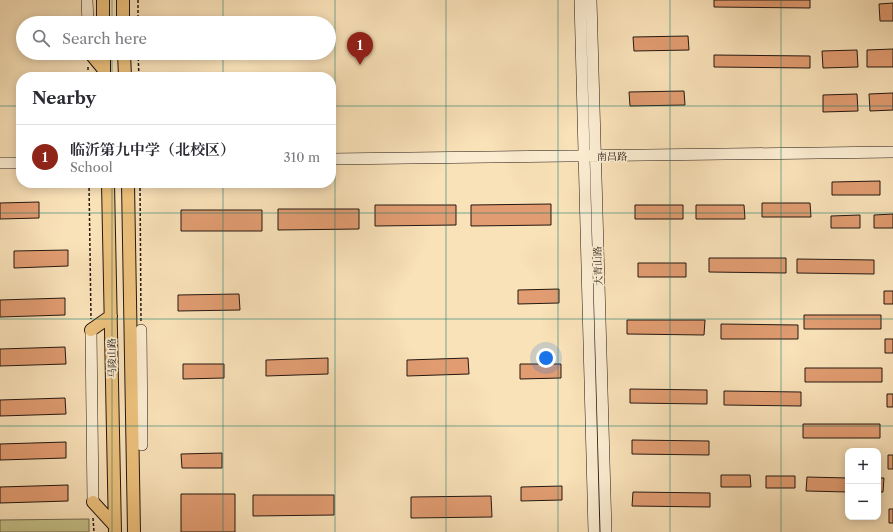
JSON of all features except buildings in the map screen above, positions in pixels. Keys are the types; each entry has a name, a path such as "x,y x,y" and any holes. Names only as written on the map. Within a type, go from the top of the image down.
{"main road":[{"path":"103,0 103,16"},
{"path":"123,0 123,16"},
{"path":"95,60 103,72"},
{"path":"104,60 104,72"},
{"path":"124,60 125,72"},
{"name":"马陵山路","path":"108,188 115,529"},
{"name":"马陵山路","path":"128,188 134,532"},
{"path":"91,330 111,316"},
{"path":"130,318 141,330"},
{"path":"132,456 142,445"},
{"path":"93,502 115,529"}],"street":[{"path":"88,0 88,16"},
{"name":"大青山路","path":"580,0 590,155 606,532"},
{"name":"大青山路","path":"591,0 590,155 594,532"},
{"name":"南昌路","path":"336,159 893,152"},
{"path":"0,164 16,163"},
{"path":"91,330 93,502"},
{"path":"141,330 142,445"}],"path":[{"path":"138,0 138,16"},
{"path":"138,60 139,72"},
{"path":"89,188 91,330"},
{"path":"140,188 141,330"}],"shaded area":[{"path":"89,519 89,532 0,532 0,520"}],"place":[{"name":"临沂第九中学（北校区）","path":"360,65"}]}
